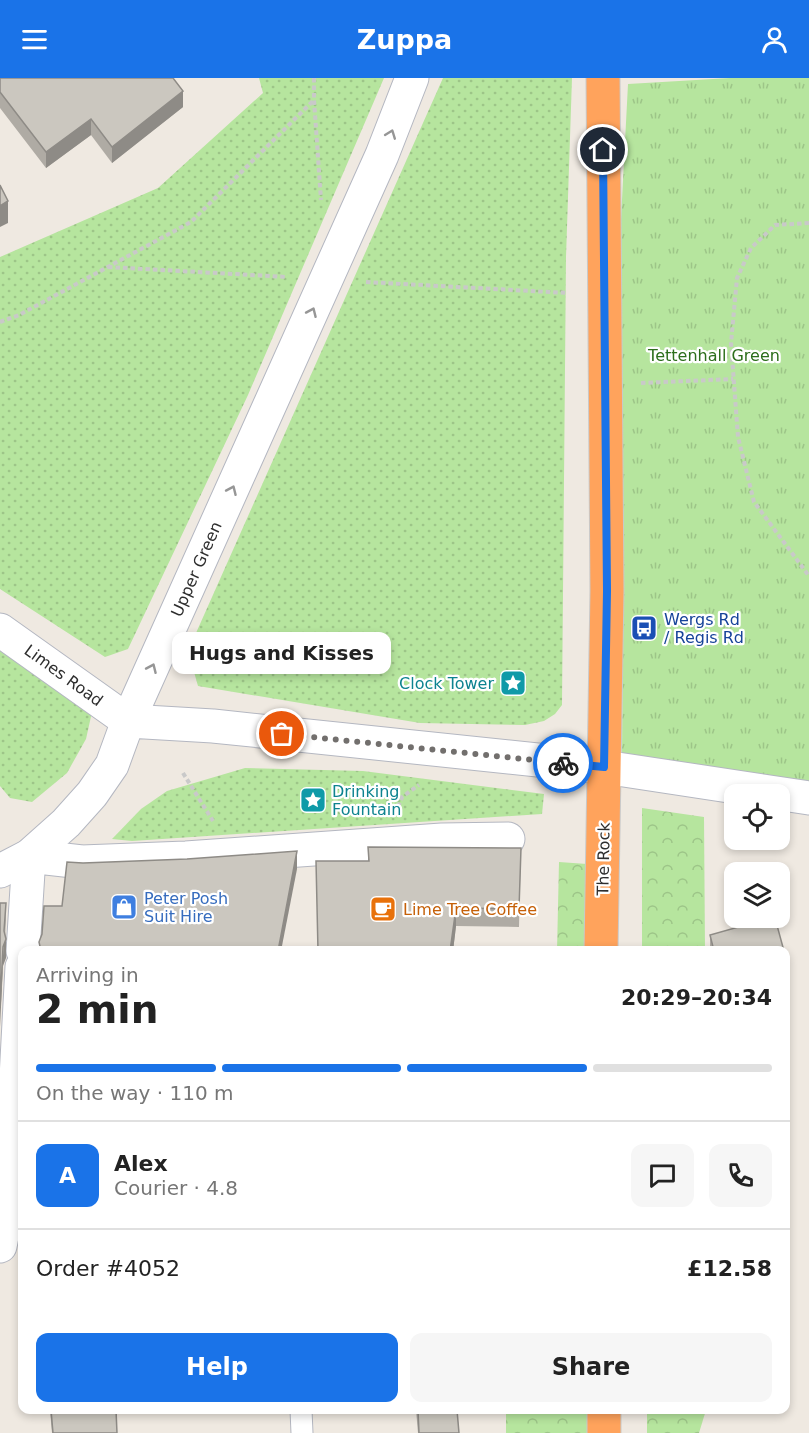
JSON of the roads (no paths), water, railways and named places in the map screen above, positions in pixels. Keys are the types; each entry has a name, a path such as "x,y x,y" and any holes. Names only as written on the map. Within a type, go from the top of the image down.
{"highway":[{"name":"The Rock","path":"601,946 607,591 603,78"},
{"path":"604,1414 604,1433"}],"street":[{"name":"Upper Green","path":"0,871 28,856 66,823 92,794 112,765 128,721 382,155 412,78"},
{"name":"Limes Road","path":"0,630 128,721"},
{"path":"128,721 213,726 604,767 809,798"},
{"path":"23,946 28,856 82,862 234,855 387,843 508,839"},
{"path":"10,1226 7,1133 18,1011"}],"lane":[{"path":"302,1414 302,1433"}],"place":[{"name":"Wergs Rd / Regis Rd","path":"644,628"},
{"name":"Clock Tower","path":"513,683"},
{"name":"Hugs and Kisses","path":"282,734"},
{"name":"Drinking Fountain","path":"313,800"},
{"name":"Peter Posh Suit Hire","path":"124,907"},
{"name":"Lime Tree Coffee","path":"383,909"}],"park label":[{"name":"Tettenhall Green","path":"714,355"}]}
